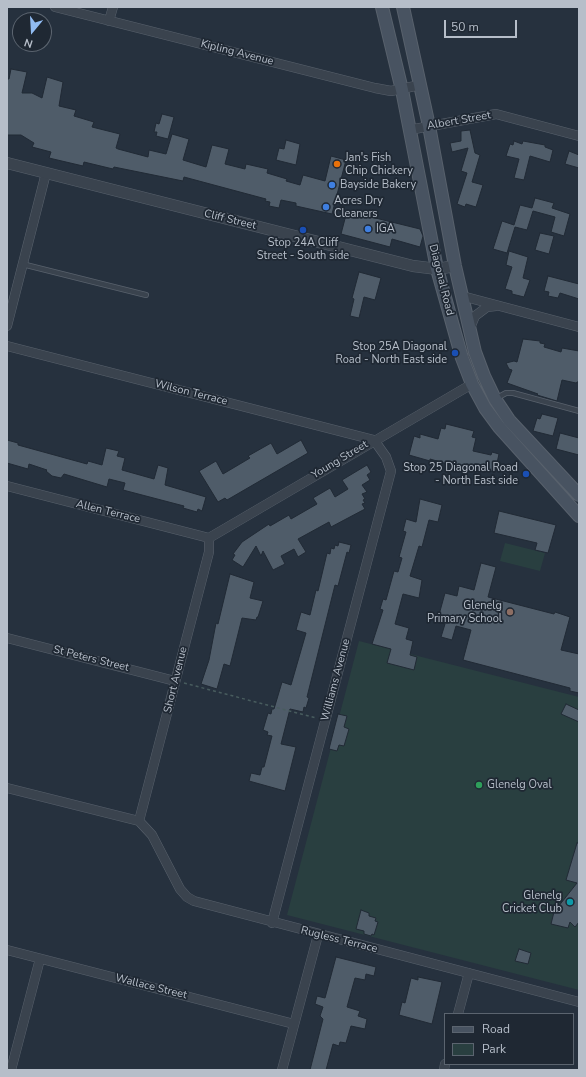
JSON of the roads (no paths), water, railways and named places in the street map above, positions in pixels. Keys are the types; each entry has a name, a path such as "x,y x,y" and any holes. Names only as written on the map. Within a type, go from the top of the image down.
{"main road":[{"name":"Diagonal Road","path":"382,7 402,90 437,269 462,358 472,384 485,408 499,427 579,516"},
{"name":"Diagonal Road","path":"403,7 429,126 455,266 470,328 484,376 495,399 510,420 579,496"}],"street":[{"name":"Kipling Avenue","path":"55,7 375,88 391,91 402,90 420,85"},
{"path":"109,21 113,7"},
{"name":"Albert Street","path":"409,130 496,114 579,136"},
{"name":"Cliff Street","path":"7,163 408,264 437,269 455,266"},
{"path":"7,326 46,173"},
{"path":"408,264 426,261 431,255 433,248"},
{"path":"462,296 579,327"},
{"path":"470,328 475,316 487,308 499,306"},
{"name":"Wilson Terrace","path":"7,346 374,440"},
{"name":"Young Street","path":"209,538 472,384"},
{"name":"Williams Avenue","path":"272,923 391,471 386,457 374,440"},
{"name":"Allen Terrace","path":"7,486 209,538"},
{"name":"Short Avenue","path":"139,821 208,552 209,538"},
{"name":"St Peters Street","path":"7,638 175,681"},
{"path":"7,788 139,821"},
{"name":"Rugless Terrace","path":"139,821 152,835 180,889 187,897 203,904 579,1002"},
{"path":"282,1070 318,935"},
{"name":"Wallace Street","path":"7,950 294,1024"},
{"path":"11,1070 40,959"},
{"path":"458,1013 469,973"}],"lane":[{"path":"22,264 146,295"},
{"path":"495,399 506,393 513,393 579,411"}],"place":[{"name":"Jan's Fish Chip Chickery","path":"337,164"},
{"name":"Bayside Bakery","path":"332,185"},
{"name":"Acres Dry Cleaners","path":"326,207"},
{"name":"IGA","path":"368,229"},
{"name":"Stop 24A Cliff Street - South side","path":"303,230"},
{"name":"Stop 25A Diagonal Road - North East side","path":"455,353"},
{"name":"Stop 25 Diagonal Road - North East side","path":"526,474"},
{"name":"Glenelg Primary School","path":"510,612"},
{"name":"Glenelg Oval","path":"479,785"},
{"name":"Glenelg Cricket Club","path":"570,902"}]}
